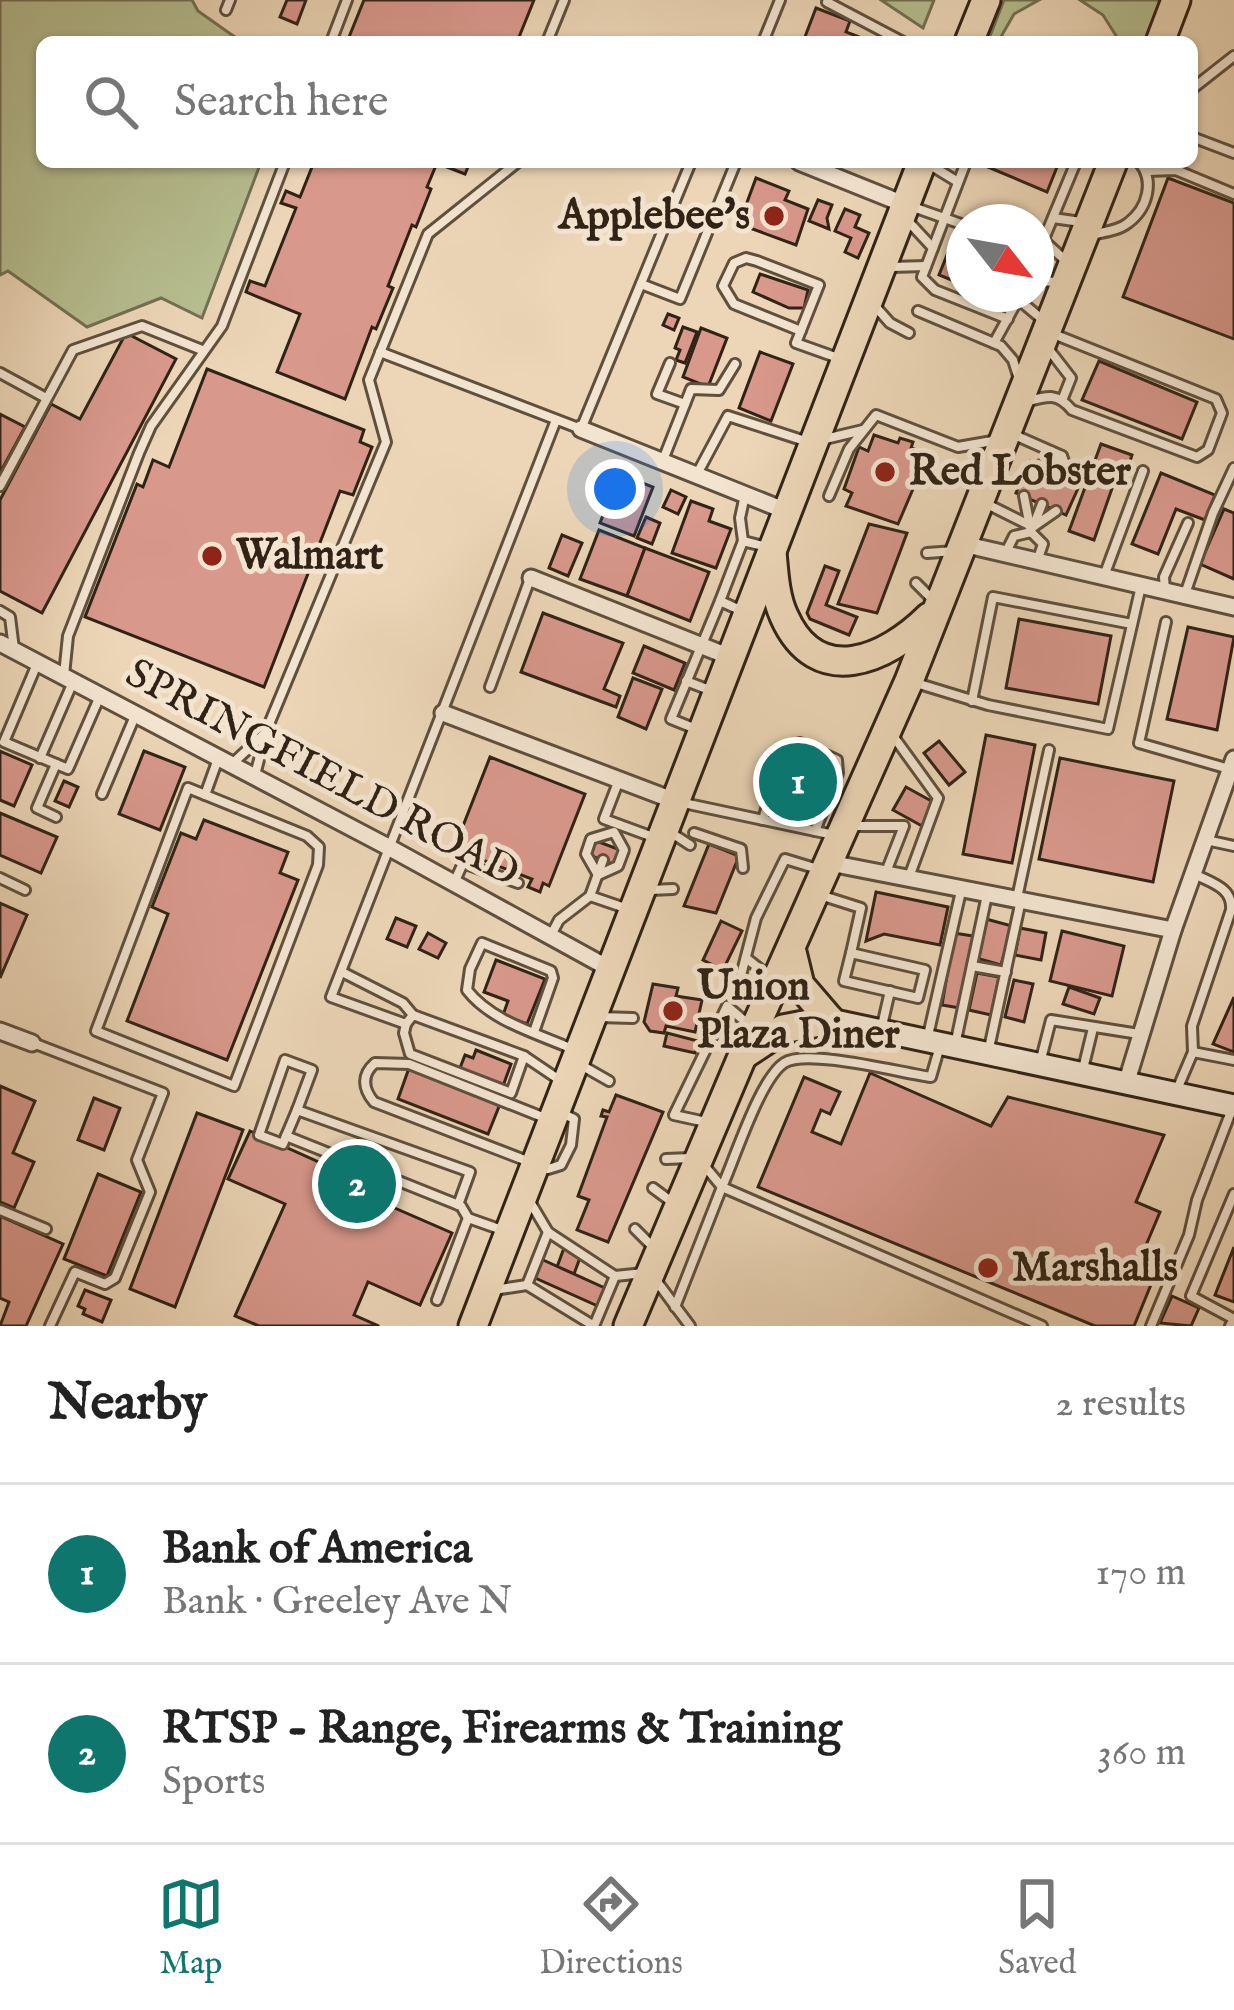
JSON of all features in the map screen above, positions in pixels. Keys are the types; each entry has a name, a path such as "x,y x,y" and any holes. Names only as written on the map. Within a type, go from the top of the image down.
{"highway":[{"path":"971,36 986,0"},
{"path":"1162,36 1176,0"},
{"path":"480,1313 746,613 921,168"},
{"path":"632,1324 654,1262 829,853 889,730 1111,168"},
{"path":"772,548 783,615 800,640 822,655 849,661 878,656 905,640 939,606"},
{"path":"742,1057 783,1029 830,1020 800,985 790,948"}],"street":[{"path":"812,168 904,209"},
{"path":"581,430 786,511"},
{"path":"962,548 1234,607"},
{"path":"531,578 730,657"},
{"name":"SPRINGFIELD ROAD","path":"7,647 610,969"},
{"path":"443,713 675,801"},
{"path":"1126,1084 1173,930 1232,765"},
{"path":"829,853 886,874 1173,930"},
{"path":"830,1020 1233,1106"},
{"path":"0,1031 32,1042"}],"lane":[{"path":"333,36 347,0"},
{"path":"549,36 564,0"},
{"path":"765,36 780,0"},
{"path":"827,2 892,36"},
{"path":"1198,83 1234,56"},
{"path":"1198,139 1234,153"},
{"path":"40,758 68,679 68,636 139,453 152,426 222,326 283,168"},
{"path":"255,776 267,729 386,442 369,380 428,234 510,168"},
{"path":"380,352 581,430 689,168"},
{"path":"641,284 680,299 734,168"},
{"path":"934,168 958,182"},
{"path":"964,168 922,277 926,285 1008,319"},
{"path":"1054,216 1074,168"},
{"path":"1054,218 1086,231 1130,221 1149,185 1144,168"},
{"path":"1147,171 1176,170 1234,194"},
{"path":"1068,183 1100,196"},
{"path":"904,209 944,218"},
{"path":"904,209 933,248"},
{"path":"1054,255 1068,275 1054,277"},
{"path":"801,331 734,304 723,286 734,263 746,259 819,285 801,331 796,343 845,361"},
{"path":"882,267 926,266"},
{"path":"869,299 890,323 909,334"},
{"path":"918,311 994,343 1013,359 1020,398 1051,394 1063,398 1072,410 1197,457 1208,450 1222,413 1216,399 1046,331"},
{"path":"994,343 1012,312"},
{"path":"1031,312 1071,378 1063,398"},
{"path":"0,486 73,350 132,326 152,327 202,350"},
{"path":"670,363 657,394 685,404"},
{"path":"663,462 691,389 719,389 735,364"},
{"path":"0,374 47,398"},
{"path":"830,496 845,457 876,415 952,445 975,447 1006,435 1062,456 1071,480"},
{"path":"697,475 728,416 813,444 863,430"},
{"path":"406,1024 331,997 556,420"},
{"path":"1039,466 1062,456"},
{"path":"1056,473 1062,456"},
{"path":"1185,596 1234,468"},
{"path":"1104,578 1143,471"},
{"path":"1223,492 1234,496"},
{"path":"701,730 671,719 743,541 740,518 745,495"},
{"path":"1024,496 1032,529 1043,544 1037,562"},
{"path":"980,501 1032,529"},
{"path":"1032,529 1042,504"},
{"path":"1004,555 1014,536 1056,511"},
{"path":"1165,591 1164,577 1188,523"},
{"path":"743,541 772,548"},
{"path":"927,553 962,548"},
{"path":"490,687 531,578"},
{"path":"916,583 939,606"},
{"path":"909,681 972,700 1108,729 1141,586"},
{"path":"972,700 993,597 1132,624"},
{"path":"720,602 746,613"},
{"path":"0,611 10,616 7,647"},
{"path":"1166,622 1139,743 1232,765"},
{"path":"37,663 4,742 68,770 100,696"},
{"path":"686,681 716,693"},
{"path":"102,794 135,715"},
{"path":"205,795 225,761 248,754 267,729"},
{"path":"889,730 938,798 908,878"},
{"path":"784,757 800,742 828,753 838,764 829,853"},
{"path":"988,1055 1049,750"},
{"path":"56,764 37,808 56,817"},
{"path":"620,779 604,819 616,828 662,834 690,845"},
{"path":"764,820 772,787"},
{"path":"188,788 205,795 307,836 319,847 320,855 234,1085 95,1030 188,788"},
{"path":"675,801 764,820 829,853 860,908 844,981 918,998 925,970 851,953"},
{"path":"740,979 756,919 785,860 829,853 904,826 886,874"},
{"path":"609,845 616,828"},
{"path":"598,875 618,866 624,850 616,828"},
{"path":"598,875 586,854 591,839 616,828"},
{"path":"694,833 740,849 743,868"},
{"path":"1205,840 1234,846"},
{"path":"550,936 559,920 590,896 603,860"},
{"path":"454,883 463,863 518,883"},
{"path":"1176,1094 1192,1052 1192,1026 1232,900 1226,890 1193,874"},
{"path":"0,878 25,890"},
{"path":"590,896 636,901 673,889"},
{"path":"940,1044 962,889"},
{"path":"674,1308 771,1075 787,1060 810,1058 931,1077 972,966 987,893"},
{"path":"534,1032 553,978 551,971 489,943 478,946 467,990 498,1016 534,1032 566,1086"},
{"path":"746,958 776,981"},
{"path":"972,966 1006,972"},
{"path":"342,972 403,1003 413,1015 524,1056 566,1086"},
{"path":"881,1031 890,991"},
{"path":"713,1123 674,1115 727,1006 754,1030"},
{"path":"413,1015 404,1033 410,1054 511,1093 524,1056"},
{"path":"592,1017 633,1018"},
{"path":"1040,1066 1051,1021 1141,1034"},
{"path":"1082,1075 1093,1028"},
{"path":"32,1042 164,1093 137,1160 150,1192 115,1278 106,1284 75,1272 50,1326"},
{"path":"1192,1052 1234,1060"},
{"path":"285,1060 311,1070 286,1136 283,1144 259,1135 285,1060"},
{"path":"535,1165 374,1102 365,1089 365,1078 375,1064 409,1064 566,1086 609,1081"},
{"path":"1150,1326 1190,1235 1197,1200 1233,1106"},
{"path":"297,1110 470,1172 458,1204"},
{"path":"286,1136 458,1204 469,1218 509,1233"},
{"path":"665,1159 698,1157 722,1187 1042,1326"},
{"path":"653,1188 678,1206"},
{"path":"525,1192 548,1232 615,1276"},
{"path":"1230,1326 1234,1318 1191,1296 1234,1194"},
{"path":"0,1210 46,1229"},
{"path":"437,1300 469,1218"},
{"path":"635,1229 674,1308 690,1326"},
{"path":"480,1313 527,1285 548,1232"},
{"path":"527,1285 594,1326 615,1276 654,1262"}],"green space":[{"path":"0,0 192,0 198,11 233,36 36,36 36,168 259,168 202,318 161,298 87,327 8,271 0,275"},
{"path":"881,0 934,0 923,28"},
{"path":"1004,0 1039,0 1014,14 1001,36 990,36"},
{"path":"1080,0 1162,0 1147,36 1116,36 1103,15"}],"building":[{"path":"287,0 306,0 297,24 280,17"},
{"path":"364,0 534,0 519,36 349,36"},
{"path":"816,8 850,21 846,32 856,36 805,36"},
{"path":"312,168 435,168 416,227 412,225 388,286 393,288 376,329 372,327 345,399 277,372 300,314 246,292 250,281 265,286 296,208 281,203 286,191 300,197"},
{"path":"990,168 1057,168 1047,192"},
{"name":"Applebee's","path":"756,178 789,191 785,200 808,209 796,245 739,224"},
{"path":"1168,178 1234,203 1234,339 1123,297"},
{"path":"818,200 832,205 829,229 809,221"},
{"path":"845,209 860,215 855,227 869,233 858,258 845,252 851,238 835,231"},
{"path":"760,274 808,290 804,308 789,308 753,292"},
{"path":"668,314 679,318 674,330 663,325"},
{"path":"683,327 697,332 685,363 676,360 680,350 675,348"},
{"path":"701,328 727,338 708,387 683,377"},
{"path":"126,333 176,359 42,613 0,591 0,500 51,404 80,419"},
{"path":"760,352 793,364 771,421 739,408"},
{"path":"1099,361 1197,402 1182,439 1082,400"},
{"name":"Walmart","path":"207,369 364,430 360,442 372,447 353,495 340,491 264,687 85,617 137,484 143,487 153,460 169,467"},
{"path":"0,414 25,427 0,473"},
{"name":"Red Lobster","path":"874,435 898,443 900,438 913,442 911,448 928,454 898,524 846,506 852,493 844,489 859,447 868,451"},
{"path":"1101,444 1132,455 1124,480 1116,477 1094,540 1069,531"},
{"path":"1030,461 1080,484 1066,515 1016,493"},
{"path":"1161,473 1215,495 1205,520 1176,509 1158,554 1132,544"},
{"path":"619,474 653,487 634,536 600,523"},
{"path":"671,490 686,497 678,514 663,507"},
{"path":"691,501 713,509 709,521 731,529 716,568 672,553"},
{"path":"1224,509 1234,513 1234,579 1200,564"},
{"path":"646,517 660,523 652,544 637,538"},
{"path":"869,524 907,533 877,613 838,604"},
{"path":"599,530 645,548 627,596 580,579"},
{"path":"562,535 582,543 568,576 549,568"},
{"path":"645,548 709,572 690,621 627,596"},
{"path":"825,566 839,571 826,605 857,617 849,635 810,619 807,613"},
{"path":"543,613 623,643 604,689 620,696 616,707 521,672"},
{"path":"1019,619 1111,636 1098,704 1006,688"},
{"path":"1188,627 1234,637 1217,730 1167,719"},
{"path":"644,646 685,663 674,690 633,673"},
{"path":"633,678 662,689 646,729 618,717"},
{"path":"986,735 1035,745 1012,863 963,854"},
{"path":"939,741 965,772 949,785 924,753"},
{"path":"0,751 32,765 14,806 0,800"},
{"path":"144,751 185,767 160,830 119,814"},
{"path":"793,753 834,769 821,810 764,784 776,754 790,759"},
{"path":"490,757 585,794 549,886 543,883 540,892 528,887 532,879 454,849"},
{"path":"1060,758 1174,781 1153,882 1039,859"},
{"path":"64,781 78,787 69,807 55,801"},
{"path":"906,787 935,803 922,826 893,810"},
{"path":"0,813 57,837 41,873 0,855"},
{"path":"204,820 288,852 280,873 298,880 227,1060 127,1021 168,914 152,907 181,833 196,839"},
{"path":"594,840 623,851 617,866 589,855"},
{"path":"709,844 739,856 716,913 684,906"},
{"path":"876,892 948,907 940,945 884,934 866,941"},
{"path":"0,903 27,915 0,978"},
{"path":"396,918 416,926 407,947 387,939"},
{"path":"986,919 1012,926 1001,965 976,958"},
{"path":"721,921 742,931 723,970 703,960"},
{"path":"1020,928 1046,933 1041,960 1015,955"},
{"path":"1062,931 1124,946 1112,996 1050,981"},
{"path":"428,933 446,943 438,958 419,949"},
{"path":"954,933 973,936 960,1008 942,1005"},
{"path":"496,960 545,979 527,1024 503,1015 508,1001 484,992"},
{"path":"977,973 999,977 991,1015 969,1010"},
{"path":"1014,980 1033,984 1024,1022 1005,1017"},
{"name":"Union Plaza Diner","path":"653,984 678,988 676,996 702,1000 695,1032 666,1026 664,1033 650,1031 644,1022"},
{"path":"1069,987 1100,998 1094,1014 1063,1004"},
{"path":"1234,997 1234,1052 1213,1044"},
{"path":"667,1033 698,1041 695,1053 664,1046"},
{"path":"476,1050 511,1064 503,1086 460,1068 465,1055 473,1058"},
{"path":"409,1068 500,1104 488,1134 398,1099"},
{"path":"870,1073 991,1126 1008,1097 1164,1135 1136,1202 1160,1212 1139,1262 1157,1270 1134,1326 1095,1326 758,1187 804,1077 840,1092 830,1114 821,1110 812,1132 841,1144"},
{"path":"0,1086 35,1101 13,1153 34,1162 14,1208 0,1202"},
{"path":"616,1095 663,1112 608,1242 577,1230 589,1200 578,1196 607,1117 601,1116 603,1110 609,1112"},
{"path":"94,1098 120,1108 104,1150 78,1140"},
{"path":"197,1113 243,1130 175,1307 130,1289"},
{"path":"250,1131 363,1182 358,1192 452,1233 420,1305 368,1282 354,1315 379,1326 259,1326 235,1316 285,1204 228,1179"},
{"path":"98,1174 141,1192 107,1276 64,1259"},
{"path":"0,1216 63,1244 26,1326 0,1326 9,1302 0,1298"},
{"path":"1234,1247 1234,1302 1215,1295"},
{"path":"564,1248 581,1255 574,1274 557,1267"},
{"path":"541,1259 607,1289 600,1307 533,1277"},
{"path":"85,1290 111,1300 102,1322 83,1314 85,1309 78,1306"},
{"path":"1172,1296 1199,1308 1191,1326 1160,1323"}],"place":[{"name":"Applebee's","path":"774,216"},
{"name":"Red Lobster","path":"885,472"},
{"name":"Walmart","path":"212,556"},
{"name":"Bank of America","path":"798,782"},
{"name":"Union Plaza Diner","path":"673,1011"},
{"name":"RTSP - Range, Firearms & Training","path":"357,1184"},
{"name":"Marshalls","path":"988,1268"}]}
